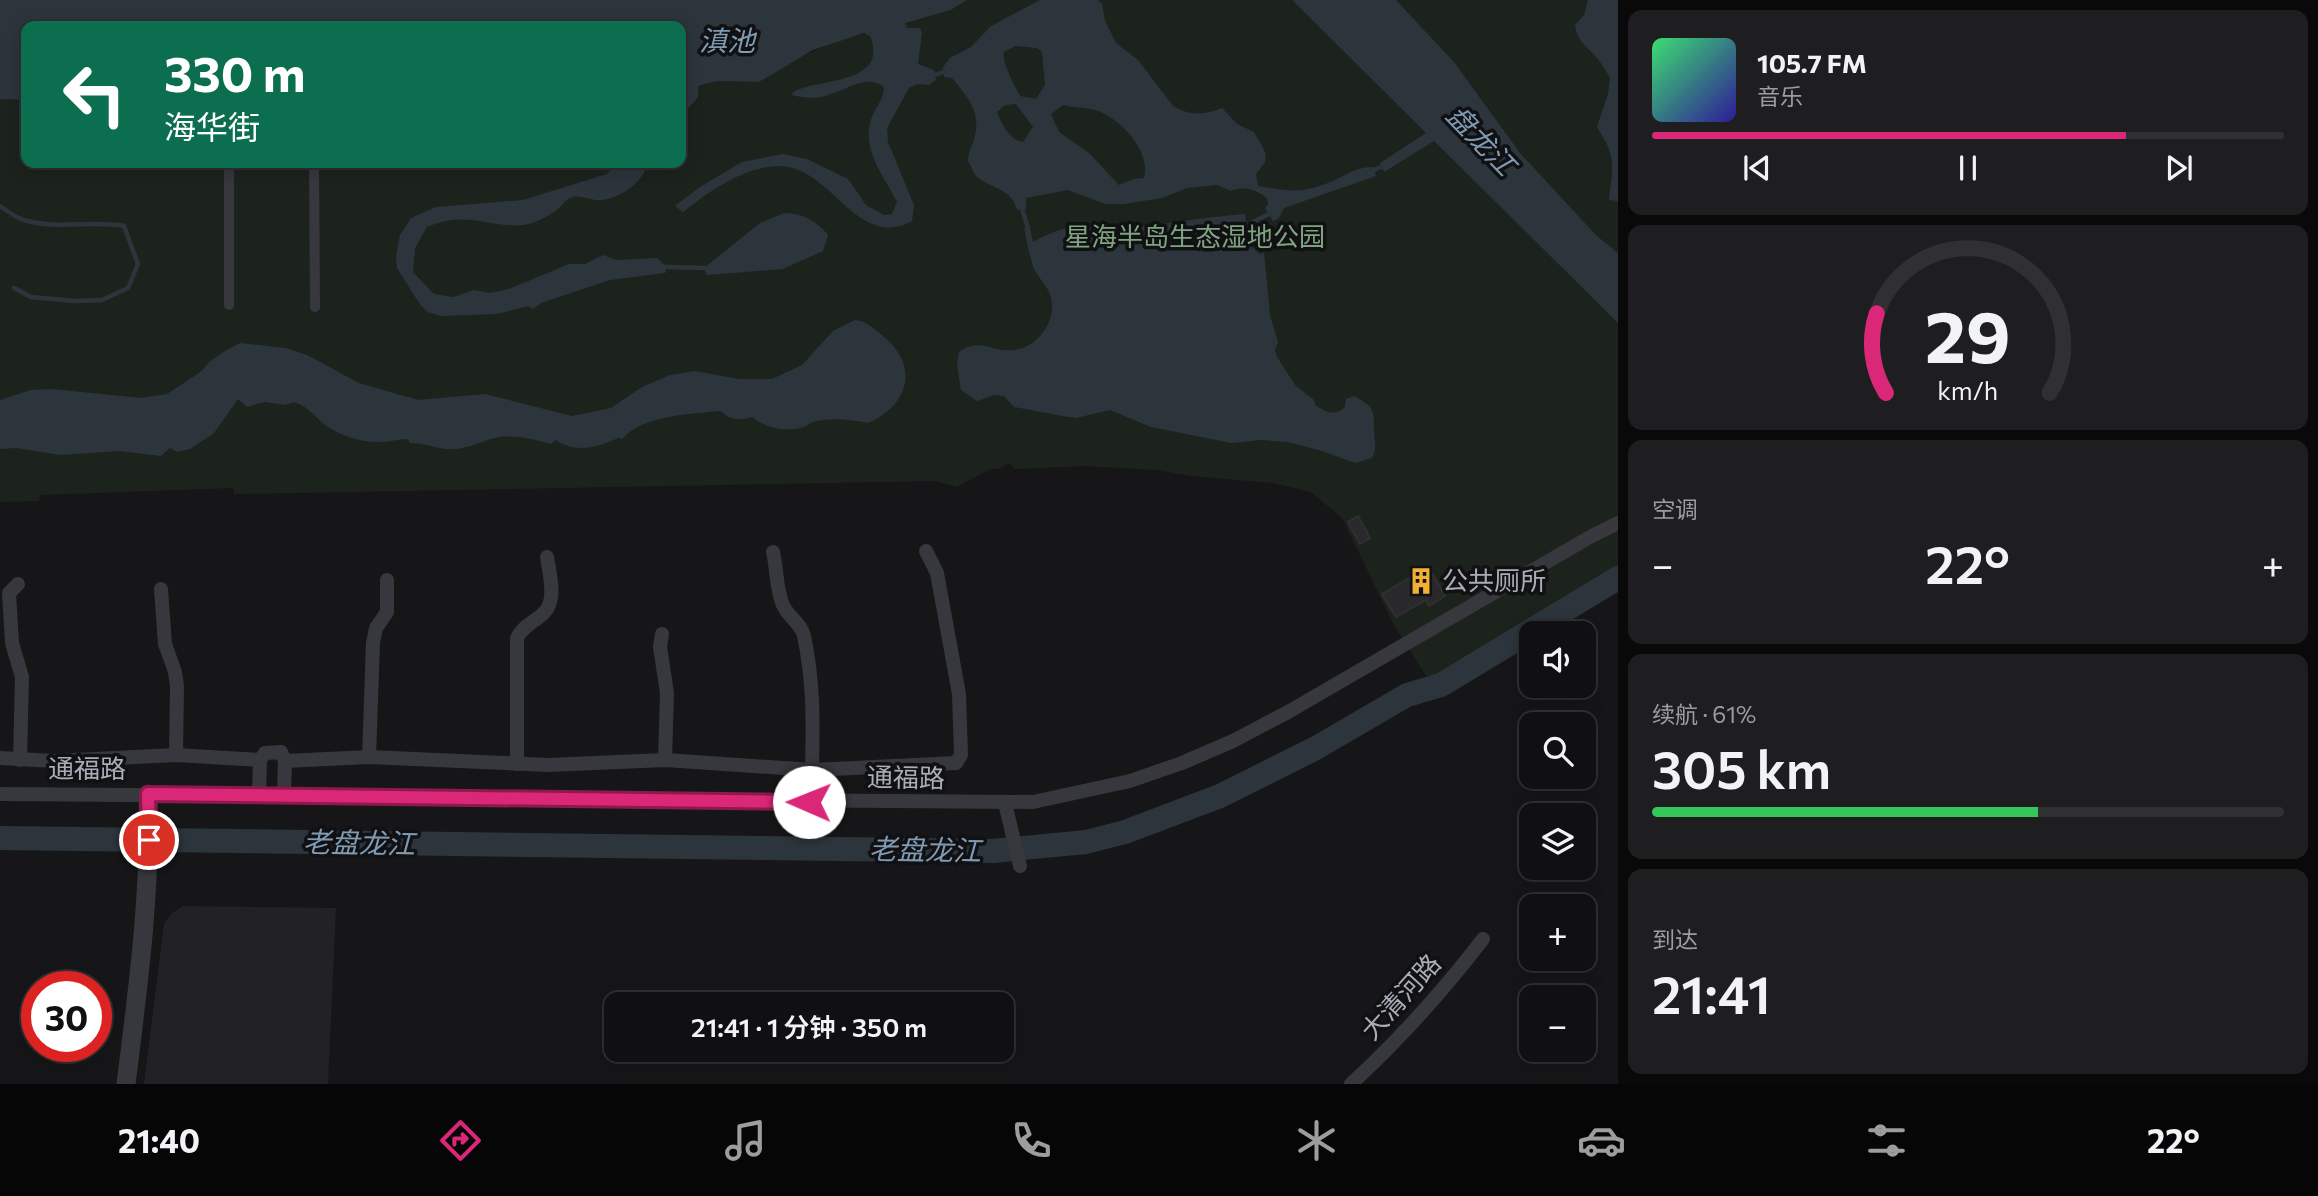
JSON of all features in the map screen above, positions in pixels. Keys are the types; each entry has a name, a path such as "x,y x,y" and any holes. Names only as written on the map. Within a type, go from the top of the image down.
{"street":[{"path":"229,168 229,305"},
{"path":"314,168 315,307"},
{"name":"通福路","path":"0,794 284,794 1033,802 1130,781 1233,741 1618,523"},
{"path":"285,761 369,757 517,764 665,760 812,770 956,763 961,755 959,694 937,573 926,551"},
{"path":"773,552 781,599 803,634 814,696 812,770"},
{"path":"517,764 517,638 521,629 546,612 551,601 547,557"},
{"path":"369,757 373,643 376,628 387,612 387,580"},
{"path":"18,584 9,593 12,643 22,677 20,760"},
{"path":"162,589 165,644 177,686 176,755"},
{"path":"662,634 660,647 667,693 665,760"},
{"path":"259,794 260,760 265,753 281,752 285,761 284,794"},
{"path":"0,758 54,761 176,755 260,760"},
{"path":"125,1084 139,978 149,855 148,794"},
{"path":"1005,803 1020,866"},
{"name":"大清河路","path":"1351,1084 1386,1052 1443,992 1483,939"}],"shaded area":[{"path":"183,906 336,908 328,1084 144,1084 164,924 171,914"}],"green space":[{"name":"星海半岛生态湿地公园","path":"967,0 1292,0 1618,323 1618,578 1545,621 1519,621 1519,636 1433,687 1395,627 1342,518 1311,492 1273,483 1157,470 1085,466 1014,469 1009,463 998,469 990,469 957,487 935,481 234,494 233,488 40,495 39,501 0,502 0,99 21,100 21,168 686,168 686,86 717,81 759,82 794,60 837,41 951,10"},
{"path":"1396,0 1618,0 1618,253 1597,236 1521,154 1454,62"}],"water":[{"name":"滇池","path":"0,0 967,0 951,10 905,23 907,28 920,28 922,33 918,64 934,70 936,80 929,85 917,84 909,88 887,128 888,142 914,205 912,221 893,227 875,225 860,217 815,179 798,170 780,166 754,170 728,181 683,212 675,206 700,187 742,162 783,154 807,159 848,179 866,205 884,215 892,214 897,202 876,164 869,134 871,118 884,87 869,82 820,97 791,95 799,89 844,79 869,65 873,53 870,36 864,33 813,50 759,82 717,81 698,86 698,97 686,111 686,21 21,21 21,100 0,99"},
{"path":"1040,0 1098,0 1102,4 1105,21 1116,43 1138,60 1173,106 1185,112 1197,113 1222,108 1237,124 1254,132 1266,154 1265,162 1256,174 1258,186 1307,189 1368,167 1373,167 1376,176 1284,208 1279,218 1273,221 1265,208 1268,205 1267,198 1263,195 1250,189 1231,191 1217,185 1187,188 1162,198 1124,204 1105,204 1068,190 1026,198 1026,209 1017,210 1006,193 982,181 974,173 968,161 976,130 975,113 952,78 944,77 943,67 950,58 971,47 991,26","holes":["1015,46 1037,48 1042,52 1045,85 1036,99 1020,96 1006,68 1004,52","1016,104 1033,127 1023,142 1010,135 1001,121 997,112 1005,105","1063,105 1092,109 1118,123 1139,148 1145,168 1144,178 1119,185 1089,153 1059,132 1051,114"]},
{"name":"盘龙江","path":"1292,0 1396,0 1454,62 1521,154 1597,236 1618,253 1618,323 1434,141 1384,172 1380,163 1426,133"},
{"path":"1588,0 1618,0 1618,201 1609,200 1611,155 1597,127 1608,94 1610,78 1599,60 1580,40 1575,25 1584,15"},
{"path":"612,168 645,170 637,182 617,196 603,200 573,197 550,214 528,224 454,220 427,227 415,248 413,272 434,294 453,297 474,290 490,293 509,289 569,264 585,264 603,255 616,260 657,258 667,267 665,273 610,280 541,303 533,309 528,306 497,314 441,316 428,312 421,306 397,268 400,235 411,218 436,207 523,200 607,174"},
{"path":"784,213 803,216 824,230 828,235 823,251 783,269 707,275 704,268 760,223"},
{"path":"1245,214 1248,244 1260,254 1264,252 1270,315 1278,342 1275,350 1277,357 1295,385 1314,400 1316,406 1337,412 1345,407 1346,399 1354,396 1372,409 1375,451 1372,458 1355,463 1288,442 1261,440 1231,443 1151,427 1110,410 1076,418 1063,416 1014,407 1004,396 994,395 977,401 961,390 957,364 959,352 980,345 1004,350 1021,348 1038,338 1049,322 1052,313 1050,294 1033,266 1024,228 1030,228 1033,242 1066,229 1132,227"},
{"path":"855,320 870,325 894,347 902,359 905,372 901,395 893,406 868,423 827,420 813,422 804,427 784,429 770,427 753,417 732,418 721,411 654,420 631,431 622,439 587,448 571,447 556,440 551,444 510,436 448,449 410,443 408,439 381,442 360,440 323,424 294,402 285,405 265,402 247,407 238,399 214,433 190,449 177,452 170,448 161,456 118,451 61,455 16,448 0,449 0,400 31,390 52,389 141,398 167,394 240,343 286,348 307,355 359,383 418,400 485,394 572,416 611,408 642,387 670,375 695,371 739,379 772,379 802,365 833,331"}],"building":[{"path":"1358,516 1370,538 1360,544 1348,522"},
{"name":"公共厕所","path":"1428,567 1445,596 1429,606 1426,600 1396,617 1382,594"}],"waterway":[{"path":"935,75 943,72"},
{"path":"1374,170 1381,167"},
{"path":"0,206 18,218 36,223 124,226 138,264 128,288 102,300 75,301 31,297 14,288"},
{"path":"1022,209 1028,228"},
{"path":"1245,226 1269,214"},
{"path":"667,267 704,268"},
{"name":"老盘龙江","path":"0,838 993,851 1086,842 1125,832 1220,796 1316,748 1407,695 1441,685 1618,578"}],"place":[{"name":"公共厕所","path":"1421,581"}],"route":[{"path":"149,840 148,794 809,802"}]}
